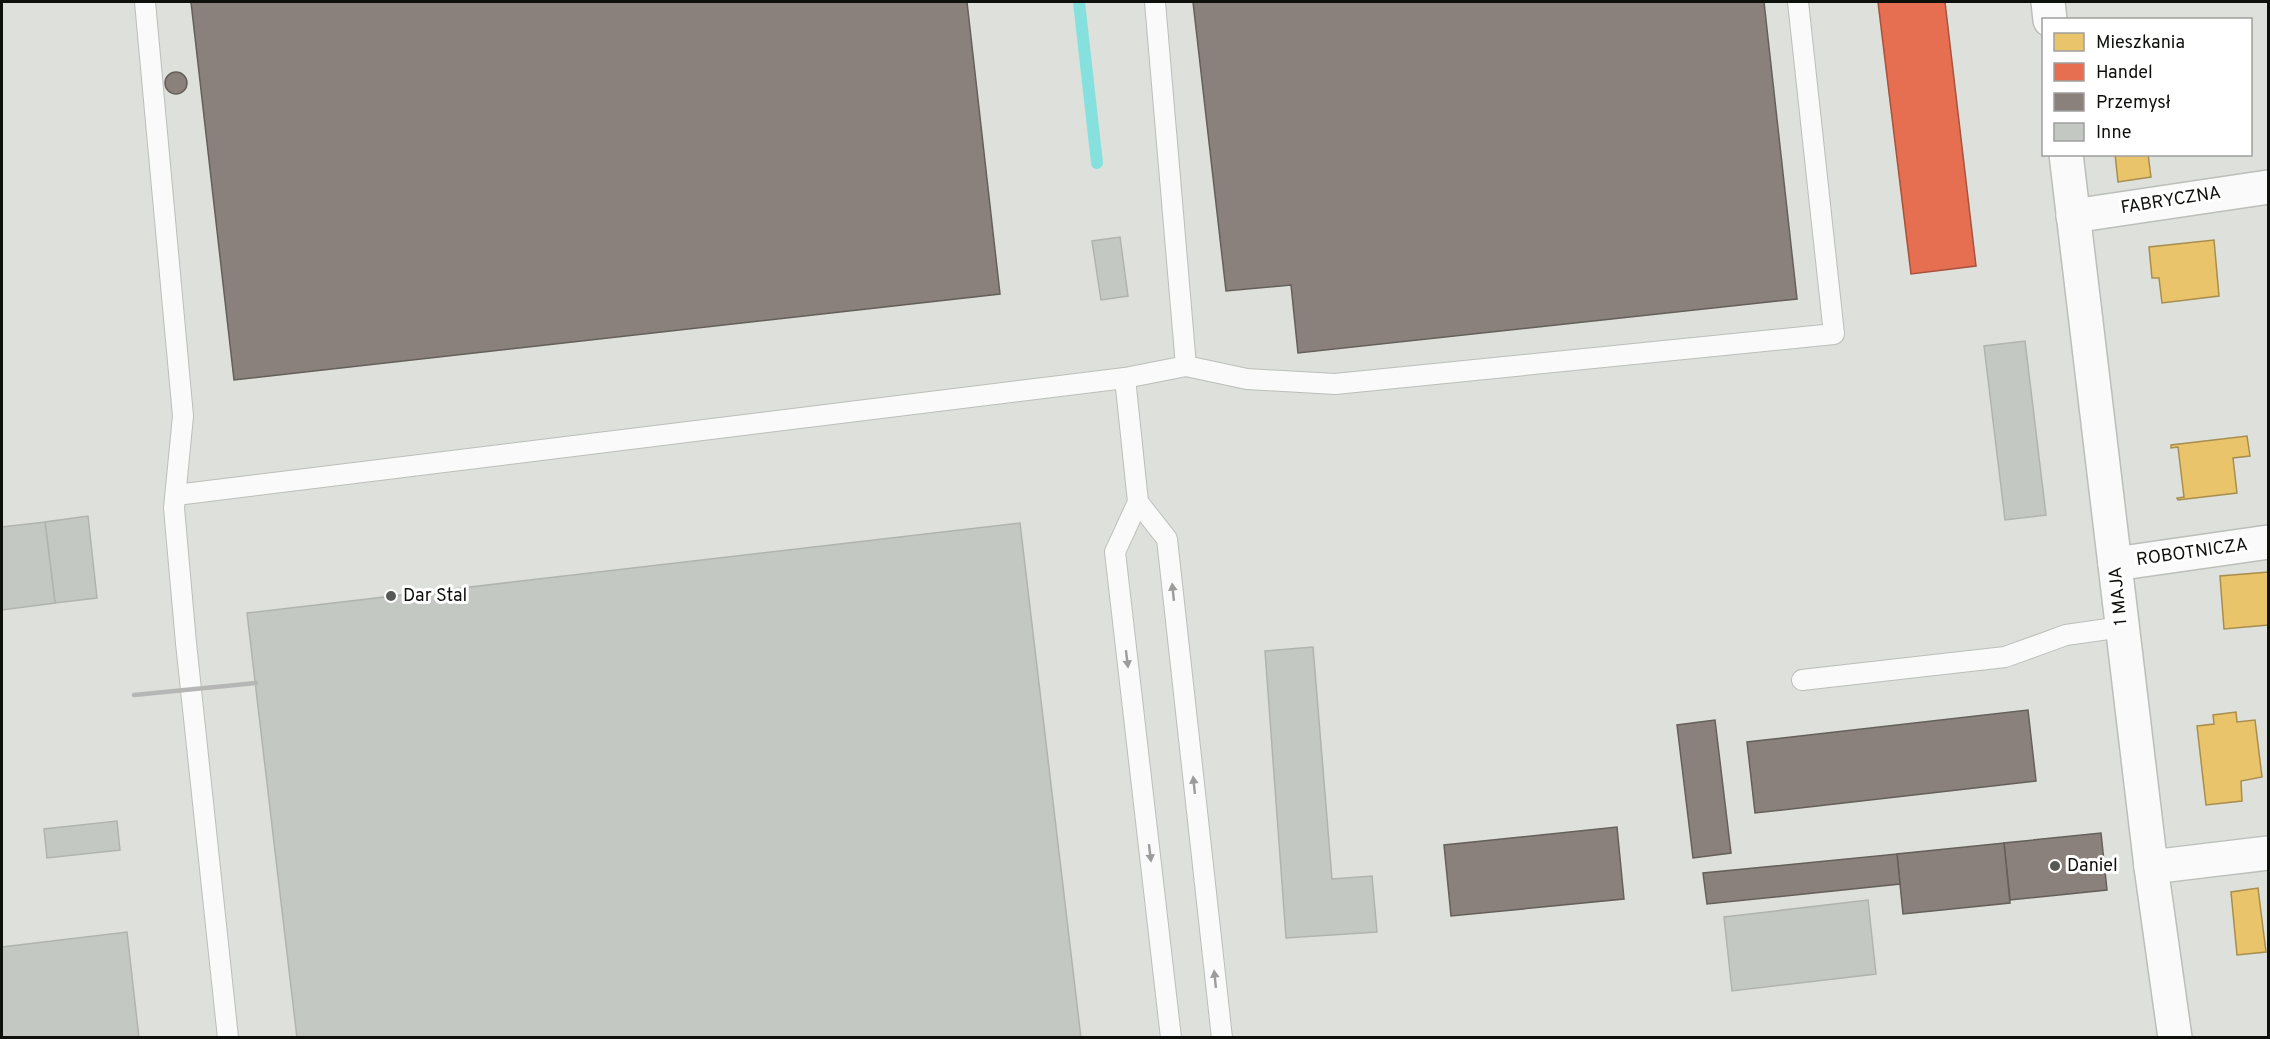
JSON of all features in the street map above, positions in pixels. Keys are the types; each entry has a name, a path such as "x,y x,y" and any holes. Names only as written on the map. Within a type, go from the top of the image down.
{"street":[{"path":"2048,2 2050,18"},
{"name":"1 MAJA","path":"2066,156 2151,867 2175,1038"},
{"name":"FABRYCZNA","path":"2073,216 2268,187"},
{"name":"ROBOTNICZA","path":"2115,564 2268,542"},
{"path":"2151,867 2268,853"}],"lane":[{"path":"145,2 183,416 174,508 228,1038"},
{"path":"1155,2 1186,366"},
{"path":"176,495 1125,378 1186,366 1247,379 1335,384 1834,334 1798,2"},
{"path":"1125,378 1138,502 1115,552 1171,1038"},
{"path":"1138,502 1167,539 1222,1038"},
{"path":"1802,680 2005,657 2066,635 2122,627"}],"building: Mieszkania":[{"path":"2115,156 2148,156 2151,177 2118,182"},
{"path":"2214,240 2219,296 2162,303 2159,278 2152,278 2149,247"},
{"path":"2247,436 2250,456 2233,458 2237,493 2178,500 2177,498 2184,497 2178,447 2171,448 2171,445"},
{"path":"2268,572 2268,625 2224,629 2220,576"},
{"path":"2236,712 2237,722 2255,720 2262,777 2241,781 2242,801 2206,805 2197,726 2214,724 2213,715"},
{"path":"2258,888 2266,952 2237,955 2231,892"}],"building: Handel":[{"path":"1878,2 1945,2 1976,266 1911,274"}],"building: Przemysł":[{"path":"191,2 967,2 1000,294 234,380"},
{"path":"1193,2 1764,2 1797,299 1298,353 1291,285 1226,291"},
{"path":"176,72 184,75 187,83 184,91 176,94 168,91 165,83 168,75"},
{"path":"2028,710 2036,781 1755,813 1747,742"},
{"path":"1715,720 1731,853 1693,858 1677,725"},
{"path":"1617,827 1624,899 1451,916 1444,845"},
{"name":"Daniel","path":"2101,833 2107,890 2010,900 2004,843"},
{"path":"2004,843 2010,903 1903,914 1897,854"},
{"path":"1897,854 1900,884 1707,904 1703,873"}],"building: Inne":[{"path":"1120,237 1128,296 1101,300 1092,241"},
{"path":"2025,341 2046,515 2005,520 1984,346"},
{"path":"88,516 97,598 55,603 45,522"},
{"path":"45,522 55,603 2,610 2,527"},
{"path":"1020,523 1081,1038 297,1038 247,613"},
{"path":"1313,647 1332,879 1372,876 1377,932 1286,938 1265,651"},
{"path":"117,821 120,850 47,858 44,829"},
{"path":"1868,900 1876,974 1732,991 1724,917"},
{"path":"127,932 139,1038 2,1038 2,947"}],"waterway":[{"path":"1079,2 1097,163"}],"railway":[{"path":"134,695 256,683"}],"place":[{"name":"Dar Stal","path":"391,596"},
{"name":"Daniel","path":"2055,866"}]}
